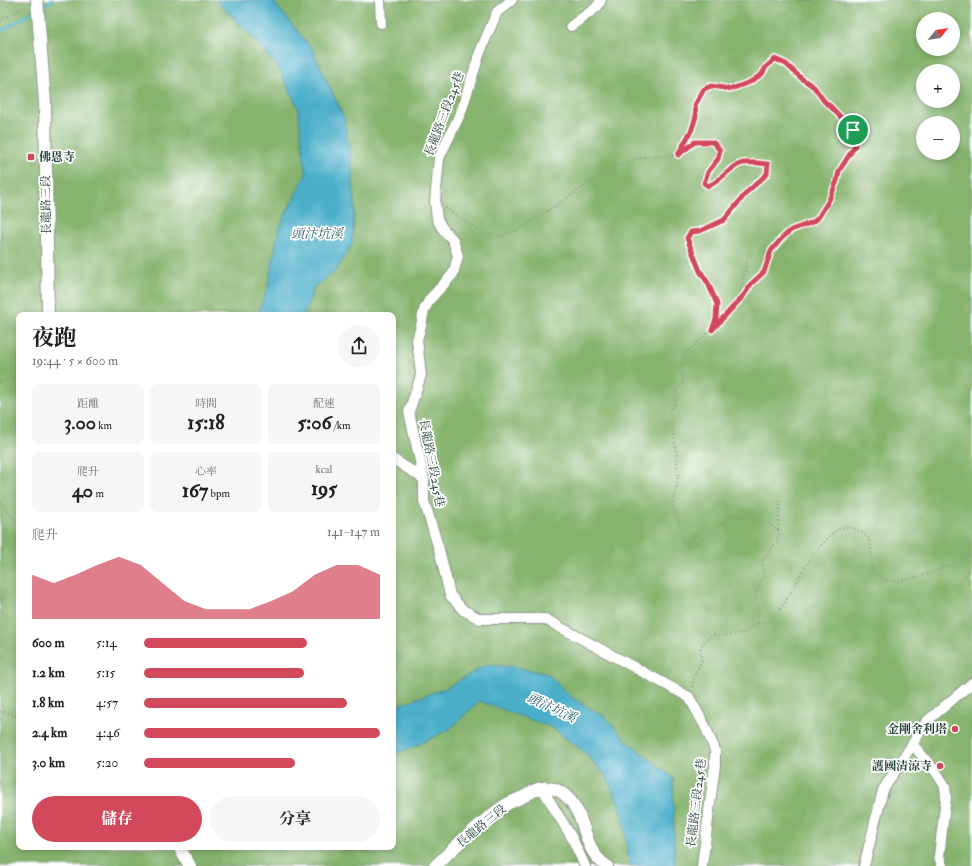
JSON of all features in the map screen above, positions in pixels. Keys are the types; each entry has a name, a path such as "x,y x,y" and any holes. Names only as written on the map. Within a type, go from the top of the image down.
{"main road":[{"name":"長龍路三段","path":"37,0 45,102 48,312"},
{"name":"長龍路三段","path":"434,866 470,832 502,807 542,788"},
{"path":"542,788 551,788 560,791 572,801 589,845 596,857 607,866"},
{"path":"181,850 190,866"}],"lane":[{"path":"380,0 381,23"},
{"name":"長龍路三段245巷","path":"512,0 497,12 480,52 461,112 439,158 435,202 437,219 442,228 453,240 458,256 453,274 430,299 424,310 417,340 421,375 409,412 424,479 424,501 439,549 450,595 463,610 480,619 545,619 689,697 705,726 715,750 715,765 702,866"},
{"path":"571,26 597,7 602,0"},
{"path":"396,460 424,479"},
{"path":"864,866 883,790 927,721 972,683"},
{"path":"913,744 936,772 945,786 946,797 939,856 942,866"},
{"path":"542,788 572,838 585,866"}],"path":[{"path":"0,20 37,0"},
{"path":"678,155 692,129 696,116 695,105 704,89 711,86 731,89 750,82 762,74 766,67 775,59 786,64 801,78 814,87 824,101 853,130 855,146 839,171 837,181 829,200 818,218 813,222 791,230 781,239 771,251 764,272 751,284 744,295 738,300 718,325 684,355 682,366 682,384 676,390 675,402 670,411 678,461 678,482 673,497 672,506 680,526 682,538 688,549 706,537 733,514 768,524 778,530"},
{"path":"435,202 481,232 500,236 517,230 618,164 643,157 678,155 695,142 712,142 720,151 718,159 708,172 704,183 708,186 714,184 741,164 768,164 767,174 747,192 724,220 700,231 691,232 687,238 700,271 708,283 717,304 716,319 712,330"},
{"path":"738,300 748,257"},
{"path":"0,382 16,377"},
{"path":"758,623 759,610 754,603 755,596 764,575 762,565 763,560 777,542 779,536 778,521 780,501"},
{"path":"0,502 16,521"},
{"path":"689,697 695,674 702,660 699,652 700,648 714,635 720,636 744,633 758,623 765,624 772,620 815,550 838,529 847,527 854,528 867,537 870,544 873,571 876,576 892,581 900,581 921,576 972,555"},
{"path":"0,712 10,713 16,718"}],"green space":[{"path":"0,0 972,0 972,866 0,866"}],"water":[{"name":"頭汴坑溪","path":"216,0 272,0 312,49 344,118 351,160 355,205 352,244 336,271 314,287 305,312 258,312 268,287 279,228 306,174 298,108 278,67 255,40"},
{"name":"頭汴坑溪","path":"486,665 516,667 548,674 571,697 605,717 627,741 673,778 675,866 629,866 623,814 607,777 584,752 553,728 479,701 450,729 411,748 396,753 396,706 446,688"}],"waterway":[{"path":"41,7 52,0"},
{"path":"0,32 34,11"}],"place":[{"name":"佛恩寺","path":"31,157"},
{"name":"金剛舍利塔","path":"955,729"},
{"name":"護國清涼寺","path":"940,766"}],"route":[{"path":"775,59 786,64 801,78 814,87 824,101 853,130 855,146 839,171 837,181 829,200 818,218 813,222 791,230 781,239 771,251 764,272 751,284 744,295 712,330 716,319 717,304 708,283 700,271 687,238 691,232 700,231 724,220 747,192 767,174 768,164 741,164 714,184 708,186 704,183 708,172 718,159 720,151 716,145 712,142 695,142 678,155 692,129 696,116 695,105 704,89 711,86 731,89 750,82 762,74 766,67 775,59"}]}
